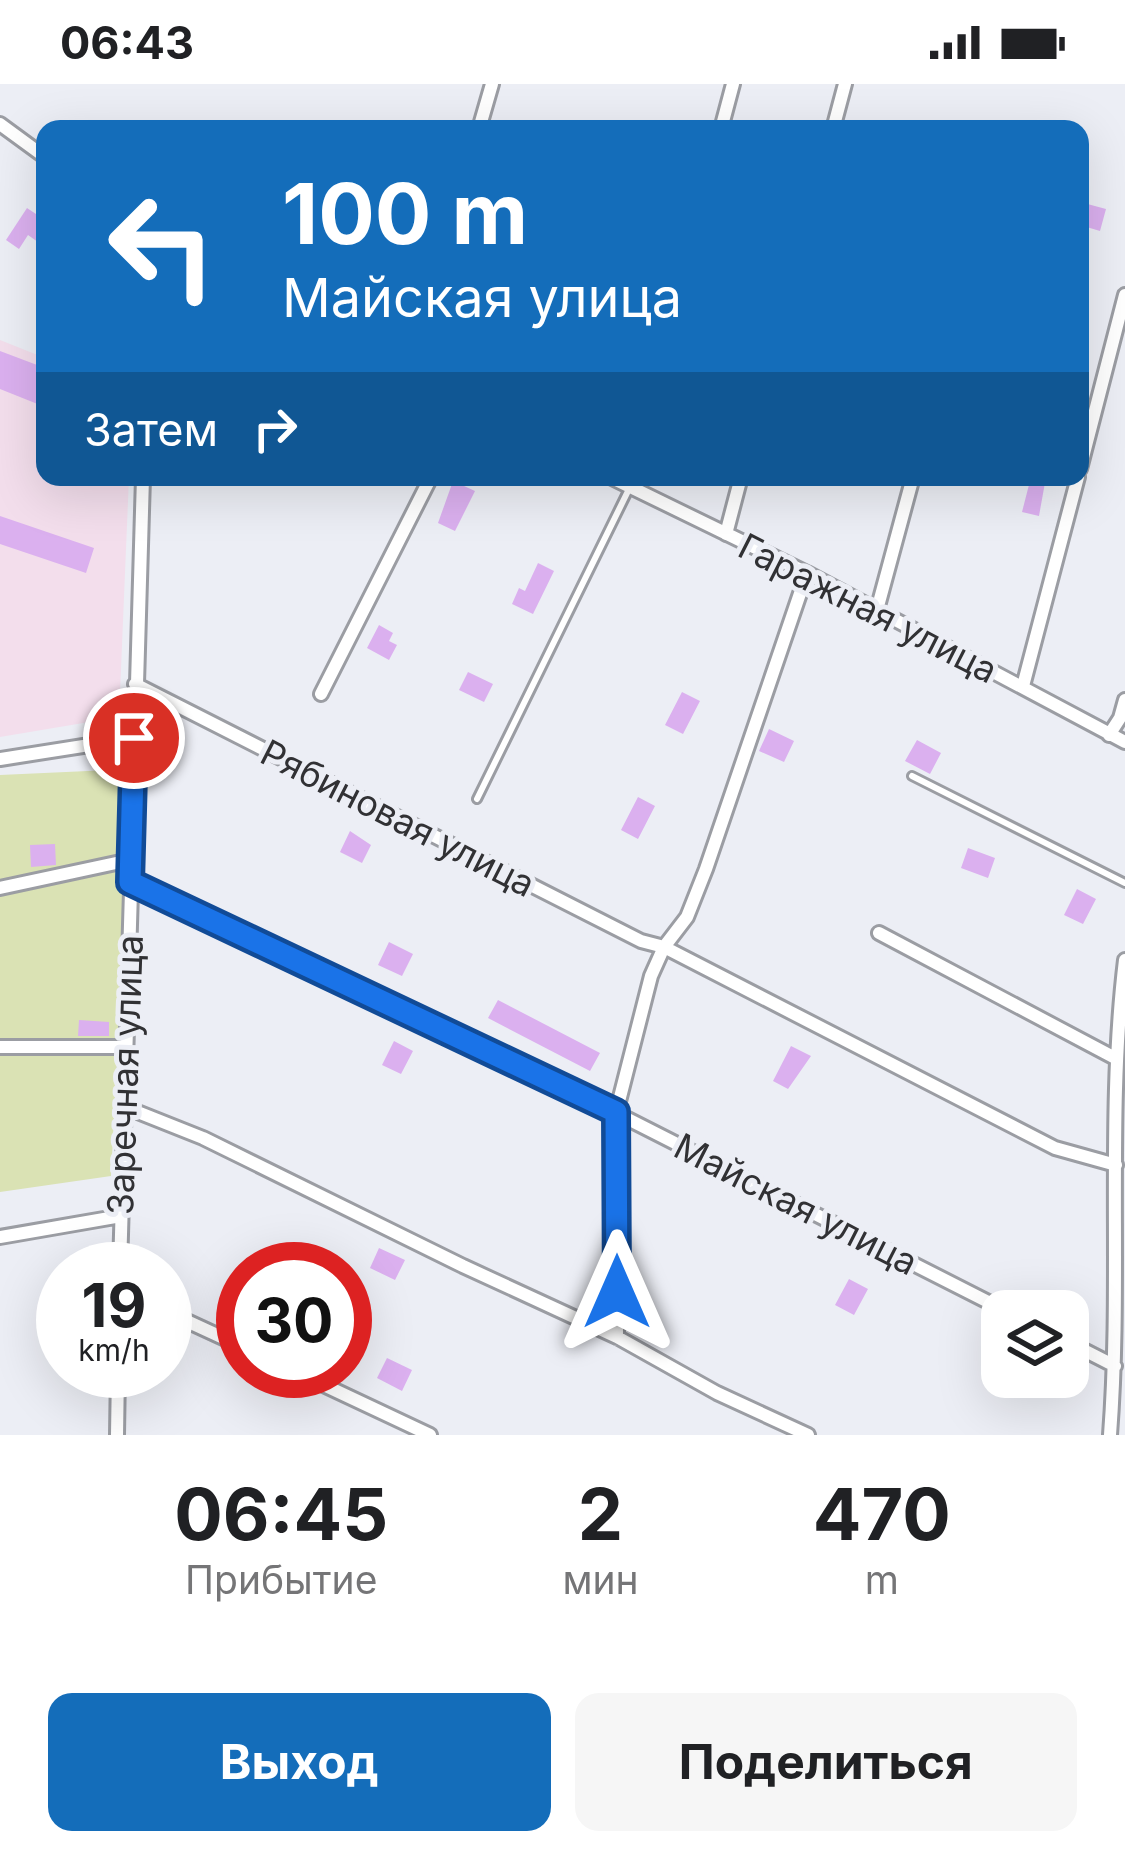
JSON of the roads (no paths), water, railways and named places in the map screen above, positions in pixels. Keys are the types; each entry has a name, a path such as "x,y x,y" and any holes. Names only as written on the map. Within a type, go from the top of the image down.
{"street":[{"path":"482,120 492,84"},
{"path":"724,120 734,84"},
{"path":"835,120 844,84"},
{"path":"0,124 36,150"},
{"path":"1089,434 1125,295"},
{"name":"Заречная улица","path":"121,1242 143,486"},
{"path":"321,694 425,486"},
{"path":"726,534 739,486"},
{"path":"877,610 911,486"},
{"path":"1023,686 1076,486"},
{"name":"Гаражная улица","path":"630,487 807,573 1125,742"},
{"path":"617,1337 616,1112 651,976 664,946 687,917 706,869 807,573"},
{"name":"Рябиновая улица","path":"135,684 641,940 664,946 1054,1148 1116,1165"},
{"path":"1108,735 1125,700"},
{"path":"0,760 134,738"},
{"path":"0,888 130,860"},
{"name":"Майская улица","path":"130,882 616,1112 981,1298"},
{"path":"879,933 1117,1059"},
{"path":"1110,1435 1115,1366 1117,1059 1125,960"},
{"path":"0,1047 126,1047"},
{"path":"125,1107 203,1138 617,1337 717,1393 808,1435"},
{"path":"0,1237 121,1216"},
{"path":"1089,1353 1115,1366"},
{"path":"117,1435 118,1398"},
{"path":"352,1398 430,1435"}],"lane":[{"path":"476,799 630,487"},
{"path":"912,776 1125,883"}]}
